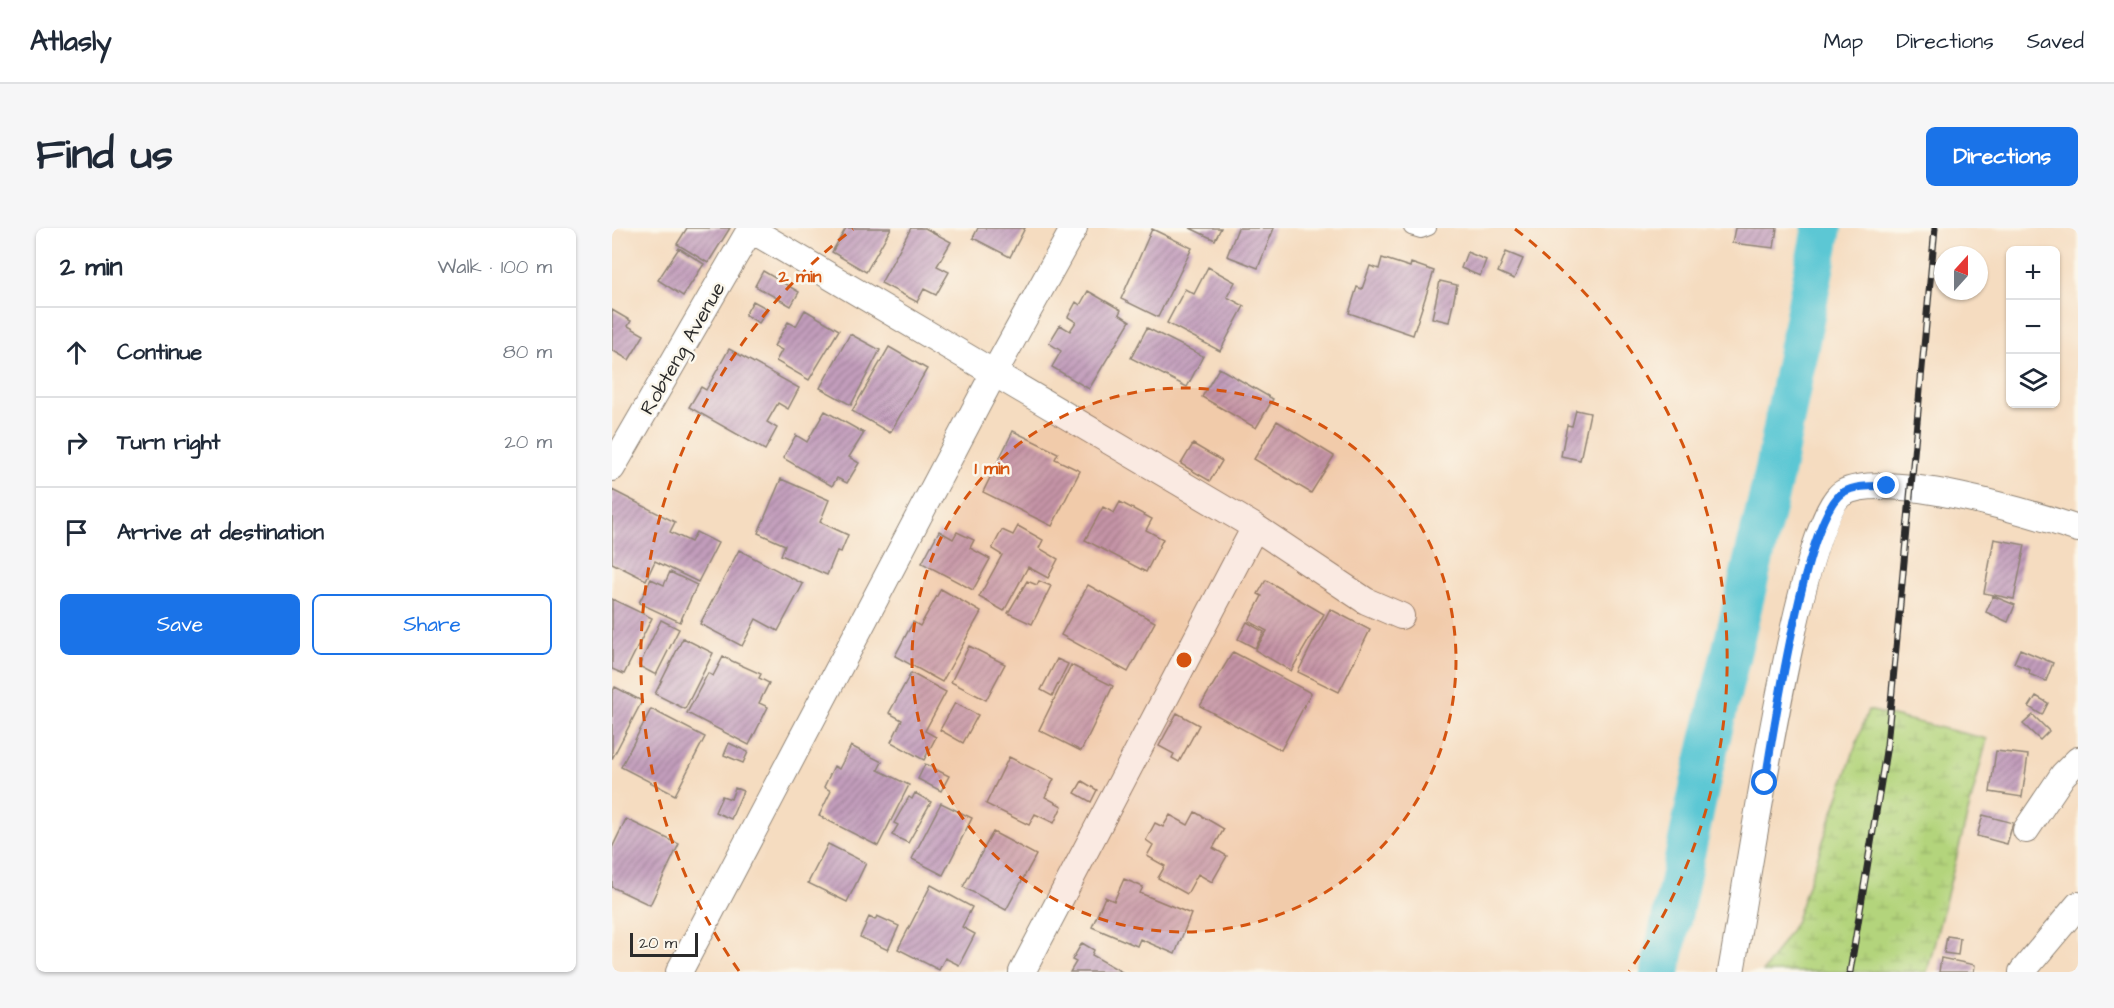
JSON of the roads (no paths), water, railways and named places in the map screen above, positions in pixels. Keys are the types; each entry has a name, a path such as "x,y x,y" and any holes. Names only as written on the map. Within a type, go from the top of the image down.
{"street":[{"path":"679,972 994,373 1074,228"},
{"path":"751,229 1255,527 1366,601 1401,616"},
{"name":"Robteng Avenue","path":"612,468 751,229"},
{"path":"1731,972 1788,647 1807,571 1831,507 1842,493 1863,486 1887,486 1936,492 2038,515 2078,529"},
{"path":"1022,972 1255,527"},
{"path":"2026,830 2063,775 2078,760"},
{"path":"2022,972 2078,905"}],"lane":[{"path":"1411,228 1421,231 1429,228"}],"waterway":[{"path":"1660,972 1704,766 1774,474 1822,228"}],"railway":[{"path":"1850,972 1887,745 1935,228"}]}
